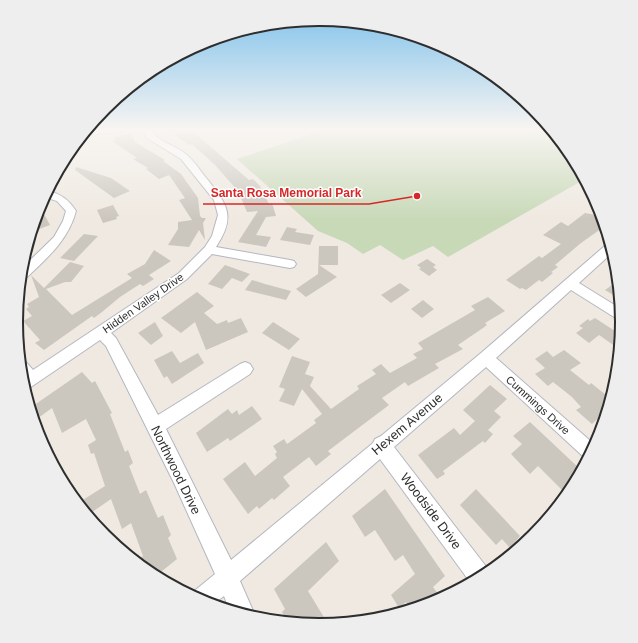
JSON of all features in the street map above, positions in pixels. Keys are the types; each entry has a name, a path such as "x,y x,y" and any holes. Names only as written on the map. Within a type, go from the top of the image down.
{"street":[{"name":"Hidden Valley Drive","path":"29,380 183,276 209,250 218,236 223,215 219,200 186,159"},
{"path":"28,269 59,239 68,224 71,211 65,201 52,195"},
{"path":"209,250 290,264"},
{"name":"Hexem Avenue","path":"206,595 381,445 486,358 606,252"},
{"path":"571,284 615,313"},
{"name":"Northwood Drive","path":"101,332 111,342 155,426 228,576 239,606"},
{"name":"Cummings Drive","path":"486,358 586,448"},
{"path":"155,426 245,369"},
{"name":"Woodside Drive","path":"381,445 476,572"}],"green space":[{"path":"237,159 566,159 579,182 448,257 433,246 403,260 380,245 363,254 347,243 318,231"}],"building":[{"path":"133,159 163,159 165,160 163,161 181,174 198,198 200,216 202,218 206,218 203,223 205,240 199,230 189,247 168,245 178,229 178,222 192,220 179,200 185,198 169,175 159,179 146,169 148,168"},
{"path":"208,159 225,159 249,180 253,179 260,186 269,204 272,203 276,216 266,217 256,235 271,237 266,247 238,242 258,211 247,212 238,191"},
{"path":"76,167 111,178 130,191 114,198 75,170"},
{"path":"113,205 119,216 116,217 117,219 103,223 97,210"},
{"path":"585,213 595,215 600,229 555,265 558,267 551,272 553,273 542,282 539,280 526,290 522,288 520,289 506,280 539,256 542,258 561,244 543,235 561,222 568,226"},
{"path":"44,214 50,225 38,229 39,226"},
{"path":"287,227 297,229 295,232 314,235 310,245 280,240"},
{"path":"84,234 98,236 74,261 60,258"},
{"path":"319,246 338,246 338,265 319,265 337,277 306,297 296,289 318,274"},
{"path":"154,250 171,261 149,275 154,279 143,286 140,284 120,297 94,318 92,316 44,350 35,343 40,340 23,321 32,316 26,309 29,307 27,304 39,297 31,275 44,288 70,262 84,266 71,282 65,282 46,289 72,315 132,278 127,274 145,264"},
{"path":"427,259 436,265 433,267 437,270 429,276 419,269 421,268 417,265"},
{"path":"225,265 250,274 242,282 232,278 222,289 208,284"},
{"path":"252,280 291,291 286,300 245,290"},
{"path":"400,283 410,290 391,303 381,295"},
{"path":"612,285 613,295 605,290"},
{"path":"197,292 214,306 204,313 217,324 227,320 228,323 241,318 248,332 206,350 195,322 181,333 161,318"},
{"path":"488,297 505,311 485,323 487,325 458,345 463,349 435,364 439,368 408,386 405,382 382,398 389,405 328,451 331,454 316,466 309,457 283,477 290,486 274,500 272,498 259,509 257,506 248,514 223,479 245,462 255,476 277,458 275,454 277,452 273,446 284,439 287,444 316,423 314,420 322,414 302,389 294,406 279,401 285,389 279,387 292,356 310,362 305,374 314,377 310,386 331,409 359,389 357,386 376,374 372,370 381,364 390,373 417,358 413,354 423,349 418,343 475,310 471,306"},
{"path":"423,300 434,309 422,318 411,309"},
{"path":"595,318 615,331 614,345 599,335 589,343 576,333 583,328 579,326 588,319 590,321"},
{"path":"155,322 163,336 151,345 138,333"},
{"path":"273,322 300,339 289,350 262,333"},
{"path":"564,350 581,363 570,370 589,385 591,383 606,395 599,418 592,424 576,410 581,407 572,397 553,382 548,386 535,374 545,368 535,359 547,351 553,357"},
{"path":"172,351 180,363 198,353 204,363 172,384 167,376 164,378 154,360"},
{"path":"82,372 92,383 95,381 112,413 110,414 125,452 128,450 133,463 129,466 140,494 146,490 158,518 163,515 171,535 168,538 177,559 162,571 163,573 141,558 143,556 131,523 122,529 111,499 92,512 83,500 105,486 94,453 91,454 88,445 96,440 86,419 62,433 52,408 39,417 35,405"},
{"path":"490,385 507,399 494,411 501,417 488,430 493,434 485,443 483,441 443,471 445,474 437,479 418,455 454,428 460,435 475,421 463,410"},
{"path":"252,406 262,419 230,441 228,438 207,452 196,433 228,409 232,414 237,410 239,415"},
{"path":"530,422 577,466 562,490 538,466 530,474 511,454 522,444 513,436"},
{"path":"385,489 445,576 433,587 437,593 414,602 407,604 406,602 398,606 391,595 415,574 403,555 395,561 375,530 365,537 352,516"},
{"path":"476,489 520,536 510,548 502,539 496,545 460,505"},
{"path":"326,542 339,561 308,591 324,618 284,615 282,612 285,609 274,589"}],"place":[{"name":"Santa Rosa Memorial Park","path":"417,196"}]}
